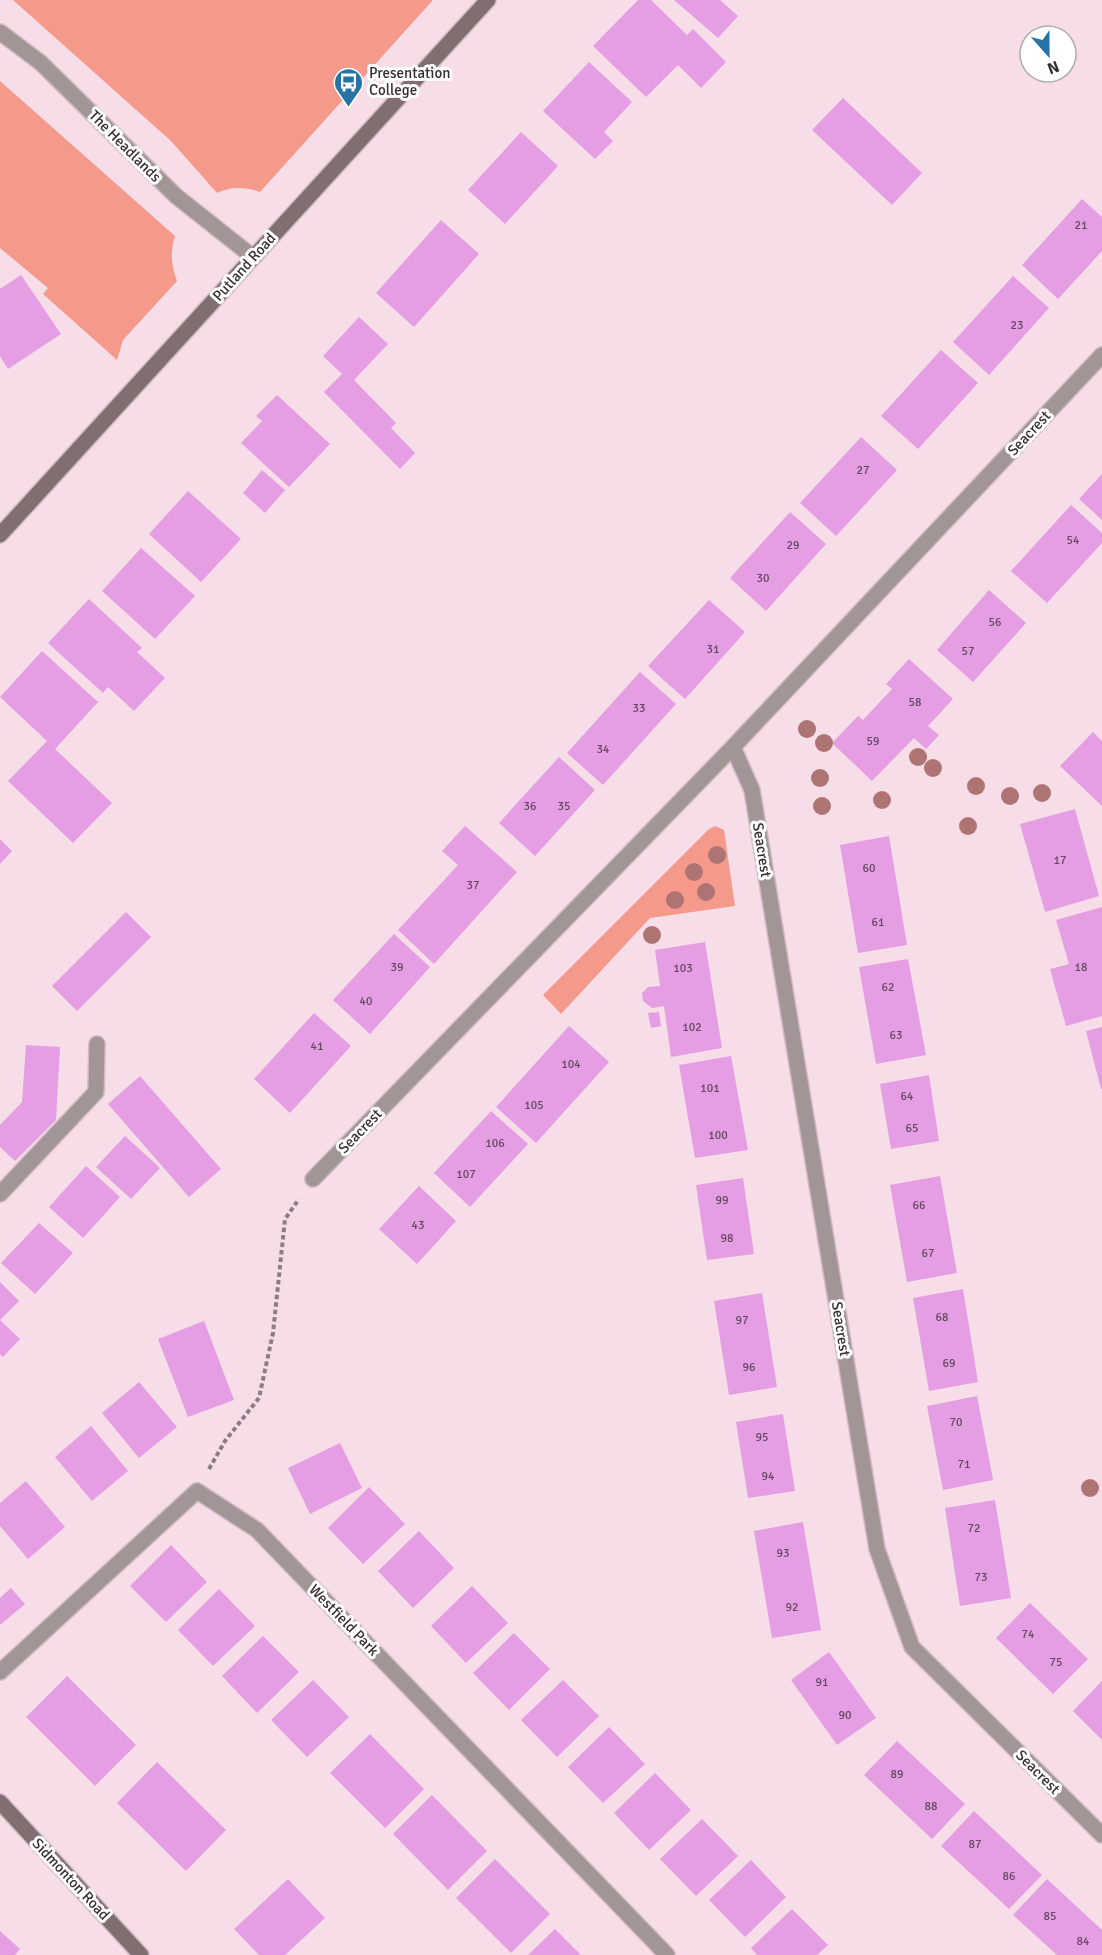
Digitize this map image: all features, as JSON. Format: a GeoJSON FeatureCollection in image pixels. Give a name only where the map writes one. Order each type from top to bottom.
{"type":"FeatureCollection","features":[{"type":"Feature","properties":{"kind":"main road","name":"Putland Road"},"geometry":{"type":"LineString","coordinates":[[0,535],[488,0]]}},
{"type":"Feature","properties":{"kind":"main road","name":"Sidmonton Road"},"geometry":{"type":"LineString","coordinates":[[0,1802],[141,1955]]}},
{"type":"Feature","properties":{"kind":"street","name":"The Headlands"},"geometry":{"type":"LineString","coordinates":[[0,32],[41,63],[176,196],[253,257]]}},
{"type":"Feature","properties":{"kind":"street","name":"Seacrest"},"geometry":{"type":"LineString","coordinates":[[313,1179],[733,747],[1102,355]]}},
{"type":"Feature","properties":{"kind":"street","name":"Seacrest"},"geometry":{"type":"LineString","coordinates":[[733,747],[752,790],[877,1549],[912,1647],[1102,1835]]}},
{"type":"Feature","properties":{"kind":"street"},"geometry":{"type":"LineString","coordinates":[[0,1194],[96,1092],[97,1044]]}},
{"type":"Feature","properties":{"kind":"street"},"geometry":{"type":"LineString","coordinates":[[0,1672],[197,1491]]}},
{"type":"Feature","properties":{"kind":"street","name":"Westfield Park"},"geometry":{"type":"LineString","coordinates":[[197,1491],[257,1530],[667,1955]]}},
{"type":"Feature","properties":{"kind":"path"},"geometry":{"type":"LineString","coordinates":[[197,1491],[225,1441],[260,1398],[273,1333],[285,1219],[313,1179]]}},
{"type":"Feature","properties":{"kind":"shaded area"},"geometry":{"type":"Polygon","coordinates":[[[13,0],[433,0],[260,192],[238,188],[217,193],[171,141],[13,0]]]}},
{"type":"Feature","properties":{"kind":"shaded area"},"geometry":{"type":"Polygon","coordinates":[[[0,81],[175,236],[172,259],[177,281],[123,340],[117,360],[43,294],[48,288],[0,248],[0,81]]]}},
{"type":"Feature","properties":{"kind":"shaded area"},"geometry":{"type":"Polygon","coordinates":[[[715,826],[724,830],[735,906],[650,918],[561,1014],[543,995],[709,829],[715,826]]]}},
{"type":"Feature","properties":{"kind":"building"},"geometry":{"type":"Polygon","coordinates":[[[638,0],[651,0],[687,35],[693,29],[726,62],[701,88],[678,65],[646,97],[593,46],[638,0]]]}},
{"type":"Feature","properties":{"kind":"building"},"geometry":{"type":"Polygon","coordinates":[[[674,0],[720,0],[738,16],[718,38],[674,0]]]}},
{"type":"Feature","properties":{"kind":"building"},"geometry":{"type":"Polygon","coordinates":[[[589,62],[632,102],[604,132],[613,141],[595,159],[543,111],[589,62]]]}},
{"type":"Feature","properties":{"kind":"building"},"geometry":{"type":"Polygon","coordinates":[[[843,98],[922,173],[892,205],[812,130],[843,98]]]}},
{"type":"Feature","properties":{"kind":"building"},"geometry":{"type":"Polygon","coordinates":[[[521,132],[558,166],[505,224],[468,190],[521,132]]]}},
{"type":"Feature","properties":{"kind":"building"},"geometry":{"type":"Polygon","coordinates":[[[1082,199],[1102,217],[1102,251],[1058,299],[1022,265],[1082,199]]]}},
{"type":"Feature","properties":{"kind":"building"},"geometry":{"type":"Polygon","coordinates":[[[441,220],[479,254],[414,327],[376,293],[441,220]]]}},
{"type":"Feature","properties":{"kind":"building"},"geometry":{"type":"Polygon","coordinates":[[[21,275],[61,334],[8,369],[0,356],[0,289],[21,275]]]}},
{"type":"Feature","properties":{"kind":"building"},"geometry":{"type":"Polygon","coordinates":[[[1013,276],[1049,308],[989,375],[953,342],[1013,276]]]}},
{"type":"Feature","properties":{"kind":"building"},"geometry":{"type":"Polygon","coordinates":[[[359,317],[388,344],[354,380],[396,423],[391,428],[415,453],[400,469],[324,392],[342,374],[323,356],[359,317]]]}},
{"type":"Feature","properties":{"kind":"building"},"geometry":{"type":"Polygon","coordinates":[[[941,350],[978,383],[918,449],[881,416],[941,350]]]}},
{"type":"Feature","properties":{"kind":"building"},"geometry":{"type":"Polygon","coordinates":[[[277,395],[330,444],[289,487],[241,443],[262,421],[256,416],[277,395]]]}},
{"type":"Feature","properties":{"kind":"building"},"geometry":{"type":"Polygon","coordinates":[[[861,437],[897,470],[836,536],[800,503],[861,437]]]}},
{"type":"Feature","properties":{"kind":"building"},"geometry":{"type":"Polygon","coordinates":[[[262,470],[285,490],[265,513],[243,493],[262,470]]]}},
{"type":"Feature","properties":{"kind":"building"},"geometry":{"type":"Polygon","coordinates":[[[1102,474],[1102,520],[1079,499],[1102,474]]]}},
{"type":"Feature","properties":{"kind":"building"},"geometry":{"type":"Polygon","coordinates":[[[188,491],[241,539],[201,582],[149,534],[188,491]]]}},
{"type":"Feature","properties":{"kind":"building"},"geometry":{"type":"Polygon","coordinates":[[[1071,505],[1102,533],[1102,543],[1047,603],[1011,571],[1071,505]]]}},
{"type":"Feature","properties":{"kind":"building"},"geometry":{"type":"Polygon","coordinates":[[[790,512],[826,544],[766,611],[730,578],[790,512]]]}},
{"type":"Feature","properties":{"kind":"building"},"geometry":{"type":"Polygon","coordinates":[[[141,548],[195,596],[155,639],[102,591],[141,548]]]}},
{"type":"Feature","properties":{"kind":"building"},"geometry":{"type":"Polygon","coordinates":[[[989,590],[1026,623],[973,682],[937,650],[989,590]]]}},
{"type":"Feature","properties":{"kind":"building"},"geometry":{"type":"Polygon","coordinates":[[[89,599],[142,648],[137,652],[165,678],[134,711],[108,687],[103,693],[48,643],[89,599]]]}},
{"type":"Feature","properties":{"kind":"building"},"geometry":{"type":"Polygon","coordinates":[[[709,600],[745,632],[685,699],[648,666],[709,600]]]}},
{"type":"Feature","properties":{"kind":"building"},"geometry":{"type":"Polygon","coordinates":[[[42,651],[98,702],[55,749],[112,803],[73,843],[8,781],[47,741],[0,697],[42,651]]]}},
{"type":"Feature","properties":{"kind":"building"},"geometry":{"type":"Polygon","coordinates":[[[909,659],[953,699],[928,726],[939,735],[926,749],[914,738],[872,781],[832,743],[858,716],[863,720],[892,689],[886,684],[909,659]]]}},
{"type":"Feature","properties":{"kind":"building"},"geometry":{"type":"Polygon","coordinates":[[[640,672],[676,704],[603,785],[567,753],[640,672]]]}},
{"type":"Feature","properties":{"kind":"building"},"geometry":{"type":"Polygon","coordinates":[[[1093,732],[1102,741],[1102,806],[1060,766],[1093,732]]]}},
{"type":"Feature","properties":{"kind":"building"},"geometry":{"type":"Polygon","coordinates":[[[559,757],[595,790],[535,856],[499,823],[559,757]]]}},
{"type":"Feature","properties":{"kind":"building"},"geometry":{"type":"Polygon","coordinates":[[[1075,809],[1099,896],[1045,912],[1020,824],[1075,809]]]}},
{"type":"Feature","properties":{"kind":"building"},"geometry":{"type":"Polygon","coordinates":[[[465,826],[517,872],[434,964],[398,930],[458,865],[442,851],[465,826]]]}},
{"type":"Feature","properties":{"kind":"building"},"geometry":{"type":"Polygon","coordinates":[[[889,836],[907,945],[858,953],[840,845],[889,836]]]}},
{"type":"Feature","properties":{"kind":"building"},"geometry":{"type":"Polygon","coordinates":[[[0,839],[12,851],[0,864],[0,839]]]}},
{"type":"Feature","properties":{"kind":"building"},"geometry":{"type":"Polygon","coordinates":[[[1102,907],[1102,1016],[1066,1026],[1050,969],[1069,964],[1056,920],[1102,907]]]}},
{"type":"Feature","properties":{"kind":"building"},"geometry":{"type":"Polygon","coordinates":[[[126,912],[151,937],[77,1011],[52,986],[126,912]]]}},
{"type":"Feature","properties":{"kind":"building"},"geometry":{"type":"Polygon","coordinates":[[[394,934],[430,967],[370,1034],[333,1000],[394,934]]]}},
{"type":"Feature","properties":{"kind":"building"},"geometry":{"type":"Polygon","coordinates":[[[705,942],[722,1048],[671,1057],[664,1006],[652,1008],[643,1001],[642,993],[648,987],[660,986],[655,950],[705,942]]]}},
{"type":"Feature","properties":{"kind":"building"},"geometry":{"type":"Polygon","coordinates":[[[908,959],[926,1055],[876,1064],[859,967],[908,959]]]}},
{"type":"Feature","properties":{"kind":"building"},"geometry":{"type":"Polygon","coordinates":[[[659,1012],[661,1026],[651,1028],[648,1013],[659,1012]]]}},
{"type":"Feature","properties":{"kind":"building"},"geometry":{"type":"Polygon","coordinates":[[[314,1013],[351,1046],[290,1113],[254,1079],[314,1013]]]}},
{"type":"Feature","properties":{"kind":"building"},"geometry":{"type":"Polygon","coordinates":[[[569,1026],[609,1062],[536,1143],[496,1107],[569,1026]]]}},
{"type":"Feature","properties":{"kind":"building"},"geometry":{"type":"Polygon","coordinates":[[[1102,1027],[1102,1089],[1101,1089],[1086,1031],[1102,1027]]]}},
{"type":"Feature","properties":{"kind":"building"},"geometry":{"type":"Polygon","coordinates":[[[26,1045],[60,1047],[56,1120],[15,1161],[0,1147],[0,1125],[22,1102],[26,1045]]]}},
{"type":"Feature","properties":{"kind":"building"},"geometry":{"type":"Polygon","coordinates":[[[731,1056],[748,1150],[695,1158],[679,1065],[731,1056]]]}},
{"type":"Feature","properties":{"kind":"building"},"geometry":{"type":"Polygon","coordinates":[[[929,1075],[939,1141],[891,1149],[880,1084],[929,1075]]]}},
{"type":"Feature","properties":{"kind":"building"},"geometry":{"type":"Polygon","coordinates":[[[140,1076],[221,1169],[189,1197],[108,1104],[140,1076]]]}},
{"type":"Feature","properties":{"kind":"building"},"geometry":{"type":"Polygon","coordinates":[[[491,1111],[528,1144],[470,1207],[434,1173],[491,1111]]]}},
{"type":"Feature","properties":{"kind":"building"},"geometry":{"type":"Polygon","coordinates":[[[125,1136],[160,1168],[131,1199],[96,1167],[125,1136]]]}},
{"type":"Feature","properties":{"kind":"building"},"geometry":{"type":"Polygon","coordinates":[[[86,1166],[120,1197],[83,1238],[49,1207],[86,1166]]]}},
{"type":"Feature","properties":{"kind":"building"},"geometry":{"type":"Polygon","coordinates":[[[940,1176],[957,1273],[907,1282],[890,1185],[940,1176]]]}},
{"type":"Feature","properties":{"kind":"building"},"geometry":{"type":"Polygon","coordinates":[[[743,1178],[754,1254],[707,1260],[696,1185],[743,1178]]]}},
{"type":"Feature","properties":{"kind":"building"},"geometry":{"type":"Polygon","coordinates":[[[419,1186],[456,1221],[417,1264],[379,1229],[419,1186]]]}},
{"type":"Feature","properties":{"kind":"building"},"geometry":{"type":"Polygon","coordinates":[[[39,1223],[73,1253],[35,1294],[1,1263],[39,1223]]]}},
{"type":"Feature","properties":{"kind":"building"},"geometry":{"type":"Polygon","coordinates":[[[0,1282],[19,1301],[0,1320],[0,1282]]]}},
{"type":"Feature","properties":{"kind":"building"},"geometry":{"type":"Polygon","coordinates":[[[963,1289],[978,1382],[929,1391],[913,1298],[963,1289]]]}},
{"type":"Feature","properties":{"kind":"building"},"geometry":{"type":"Polygon","coordinates":[[[762,1293],[777,1387],[729,1395],[714,1301],[762,1293]]]}},
{"type":"Feature","properties":{"kind":"building"},"geometry":{"type":"Polygon","coordinates":[[[0,1320],[20,1339],[3,1357],[0,1354],[0,1320]]]}},
{"type":"Feature","properties":{"kind":"building"},"geometry":{"type":"Polygon","coordinates":[[[204,1321],[234,1400],[188,1417],[158,1339],[204,1321]]]}},
{"type":"Feature","properties":{"kind":"building"},"geometry":{"type":"Polygon","coordinates":[[[139,1382],[177,1427],[139,1458],[102,1413],[139,1382]]]}},
{"type":"Feature","properties":{"kind":"building"},"geometry":{"type":"Polygon","coordinates":[[[977,1396],[993,1480],[943,1490],[927,1406],[977,1396]]]}},
{"type":"Feature","properties":{"kind":"building"},"geometry":{"type":"Polygon","coordinates":[[[783,1414],[795,1491],[748,1498],[736,1422],[783,1414]]]}},
{"type":"Feature","properties":{"kind":"building"},"geometry":{"type":"Polygon","coordinates":[[[91,1426],[128,1471],[92,1501],[55,1457],[91,1426]]]}},
{"type":"Feature","properties":{"kind":"building"},"geometry":{"type":"Polygon","coordinates":[[[340,1443],[362,1488],[310,1514],[288,1468],[340,1443]]]}},
{"type":"Feature","properties":{"kind":"building"},"geometry":{"type":"Polygon","coordinates":[[[26,1481],[65,1527],[28,1559],[0,1526],[0,1503],[26,1481]]]}},
{"type":"Feature","properties":{"kind":"building"},"geometry":{"type":"Polygon","coordinates":[[[369,1487],[405,1524],[363,1564],[328,1528],[369,1487]]]}},
{"type":"Feature","properties":{"kind":"building"},"geometry":{"type":"Polygon","coordinates":[[[995,1500],[1011,1598],[960,1606],[945,1508],[995,1500]]]}},
{"type":"Feature","properties":{"kind":"building"},"geometry":{"type":"Polygon","coordinates":[[[803,1522],[821,1630],[772,1638],[754,1531],[803,1522]]]}},
{"type":"Feature","properties":{"kind":"building"},"geometry":{"type":"Polygon","coordinates":[[[419,1531],[454,1568],[413,1608],[378,1571],[419,1531]]]}},
{"type":"Feature","properties":{"kind":"building"},"geometry":{"type":"Polygon","coordinates":[[[171,1545],[207,1582],[166,1622],[130,1586],[171,1545]]]}},
{"type":"Feature","properties":{"kind":"building"},"geometry":{"type":"Polygon","coordinates":[[[472,1586],[508,1623],[466,1663],[431,1626],[472,1586]]]}},
{"type":"Feature","properties":{"kind":"building"},"geometry":{"type":"Polygon","coordinates":[[[11,1588],[25,1604],[0,1625],[0,1598],[11,1588]]]}},
{"type":"Feature","properties":{"kind":"building"},"geometry":{"type":"Polygon","coordinates":[[[219,1589],[255,1626],[213,1666],[178,1630],[219,1589]]]}},
{"type":"Feature","properties":{"kind":"building"},"geometry":{"type":"Polygon","coordinates":[[[1030,1603],[1088,1659],[1053,1694],[996,1638],[1030,1603]]]}},
{"type":"Feature","properties":{"kind":"building"},"geometry":{"type":"Polygon","coordinates":[[[514,1633],[550,1669],[509,1710],[473,1673],[514,1633]]]}},
{"type":"Feature","properties":{"kind":"building"},"geometry":{"type":"Polygon","coordinates":[[[263,1636],[299,1672],[257,1713],[222,1676],[263,1636]]]}},
{"type":"Feature","properties":{"kind":"building"},"geometry":{"type":"Polygon","coordinates":[[[829,1652],[876,1718],[837,1745],[791,1680],[829,1652]]]}},
{"type":"Feature","properties":{"kind":"building"},"geometry":{"type":"Polygon","coordinates":[[[67,1676],[136,1745],[95,1786],[26,1717],[67,1676]]]}},
{"type":"Feature","properties":{"kind":"building"},"geometry":{"type":"Polygon","coordinates":[[[313,1680],[349,1717],[307,1757],[271,1720],[313,1680]]]}},
{"type":"Feature","properties":{"kind":"building"},"geometry":{"type":"Polygon","coordinates":[[[563,1680],[599,1716],[557,1757],[521,1720],[563,1680]]]}},
{"type":"Feature","properties":{"kind":"building"},"geometry":{"type":"Polygon","coordinates":[[[1102,1681],[1102,1740],[1073,1711],[1102,1681]]]}},
{"type":"Feature","properties":{"kind":"building"},"geometry":{"type":"Polygon","coordinates":[[[609,1727],[645,1764],[603,1803],[568,1767],[609,1727]]]}},
{"type":"Feature","properties":{"kind":"building"},"geometry":{"type":"Polygon","coordinates":[[[370,1734],[424,1789],[385,1828],[330,1773],[370,1734]]]}},
{"type":"Feature","properties":{"kind":"building"},"geometry":{"type":"Polygon","coordinates":[[[897,1741],[965,1804],[932,1839],[864,1775],[897,1741]]]}},
{"type":"Feature","properties":{"kind":"building"},"geometry":{"type":"Polygon","coordinates":[[[157,1762],[226,1830],[186,1871],[117,1803],[157,1762]]]}},
{"type":"Feature","properties":{"kind":"building"},"geometry":{"type":"Polygon","coordinates":[[[655,1773],[691,1810],[649,1850],[614,1813],[655,1773]]]}},
{"type":"Feature","properties":{"kind":"building"},"geometry":{"type":"Polygon","coordinates":[[[432,1795],[487,1851],[448,1890],[393,1834],[432,1795]]]}},
{"type":"Feature","properties":{"kind":"building"},"geometry":{"type":"Polygon","coordinates":[[[974,1811],[1042,1875],[1009,1909],[941,1846],[974,1811]]]}},
{"type":"Feature","properties":{"kind":"building"},"geometry":{"type":"Polygon","coordinates":[[[702,1819],[738,1856],[696,1896],[660,1859],[702,1819]]]}},
{"type":"Feature","properties":{"kind":"building"},"geometry":{"type":"Polygon","coordinates":[[[495,1859],[550,1914],[511,1953],[456,1898],[495,1859]]]}},
{"type":"Feature","properties":{"kind":"building"},"geometry":{"type":"Polygon","coordinates":[[[751,1860],[786,1897],[745,1937],[709,1900],[751,1860]]]}},
{"type":"Feature","properties":{"kind":"building"},"geometry":{"type":"Polygon","coordinates":[[[288,1879],[325,1918],[285,1955],[259,1955],[234,1929],[288,1879]]]}},
{"type":"Feature","properties":{"kind":"building"},"geometry":{"type":"Polygon","coordinates":[[[1047,1879],[1102,1930],[1102,1955],[1057,1955],[1013,1915],[1047,1879]]]}},
{"type":"Feature","properties":{"kind":"building"},"geometry":{"type":"Polygon","coordinates":[[[792,1909],[828,1945],[817,1955],[757,1955],[751,1948],[792,1909]]]}},
{"type":"Feature","properties":{"kind":"building"},"geometry":{"type":"Polygon","coordinates":[[[555,1929],[581,1955],[528,1955],[555,1929]]]}},
{"type":"Feature","properties":{"kind":"building"},"geometry":{"type":"Polygon","coordinates":[[[0,1931],[20,1949],[15,1955],[0,1955],[0,1931]]]}},
{"type":"Feature","properties":{"kind":"place","name":"Presentation College"},"geometry":{"type":"Point","coordinates":[348,108]}}]}
